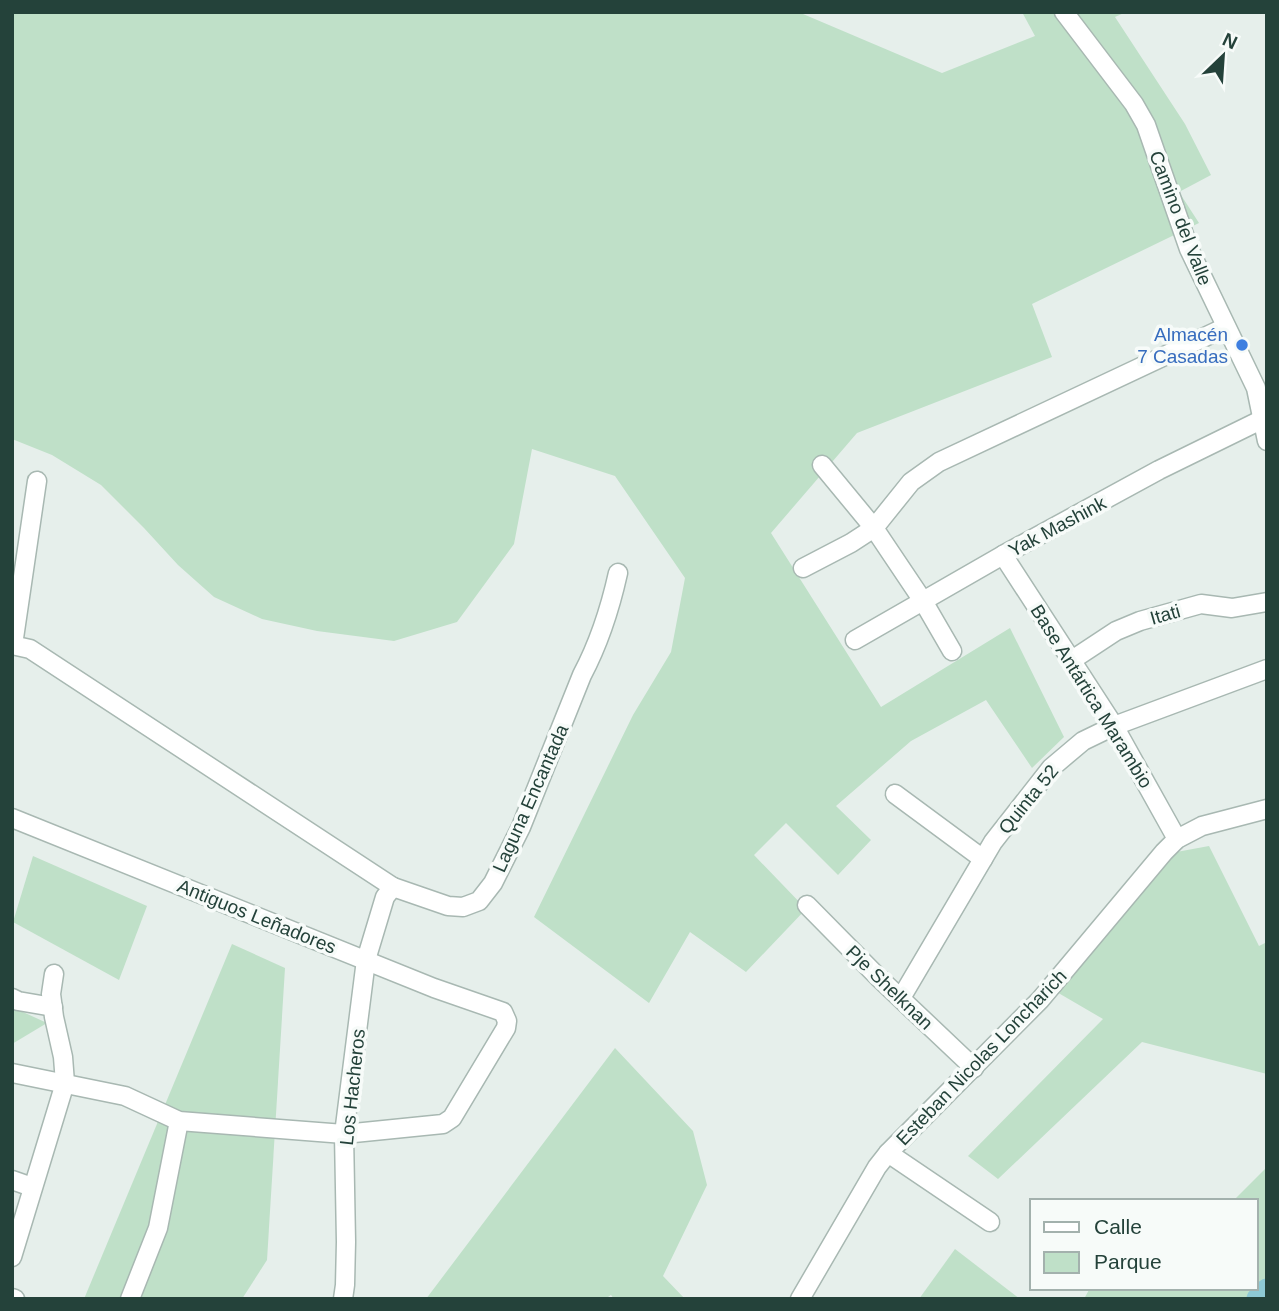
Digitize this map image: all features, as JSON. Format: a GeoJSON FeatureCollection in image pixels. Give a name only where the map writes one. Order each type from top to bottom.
{"type":"FeatureCollection","features":[{"type":"Feature","properties":{"kind":"street","name":"Camino del Valle"},"geometry":{"type":"LineString","coordinates":[[1064,12],[1134,104],[1146,125],[1189,249],[1256,388],[1267,440]]}},
{"type":"Feature","properties":{"kind":"street"},"geometry":{"type":"LineString","coordinates":[[803,568],[874,528],[911,482],[939,462],[1226,327]]}},
{"type":"Feature","properties":{"kind":"street","name":"Yak Mashink"},"geometry":{"type":"LineString","coordinates":[[855,640],[1159,470],[1262,419]]}},
{"type":"Feature","properties":{"kind":"street"},"geometry":{"type":"LineString","coordinates":[[822,465],[874,528],[923,601],[952,651]]}},
{"type":"Feature","properties":{"kind":"street"},"geometry":{"type":"LineString","coordinates":[[13,645],[37,481]]}},
{"type":"Feature","properties":{"kind":"street","name":"Base Antártica Marambio"},"geometry":{"type":"LineString","coordinates":[[1003,555],[1114,726],[1177,839]]}},
{"type":"Feature","properties":{"kind":"street","name":"Laguna Encantada"},"geometry":{"type":"LineString","coordinates":[[13,645],[30,649],[394,887],[448,906],[463,907],[479,901],[493,883],[521,827],[592,656],[609,611],[618,573]]}},
{"type":"Feature","properties":{"kind":"street","name":"Itati"},"geometry":{"type":"LineString","coordinates":[[1072,660],[1116,631],[1140,621],[1201,604],[1232,608],[1267,602]]}},
{"type":"Feature","properties":{"kind":"street","name":"Quinta 52"},"geometry":{"type":"LineString","coordinates":[[901,998],[993,842],[1051,768],[1083,741],[1114,726],[1267,669]]}},
{"type":"Feature","properties":{"kind":"street"},"geometry":{"type":"LineString","coordinates":[[895,794],[983,859]]}},
{"type":"Feature","properties":{"kind":"street","name":"Esteban Nicolas Loncharich"},"geometry":{"type":"LineString","coordinates":[[800,1299],[877,1167],[888,1153],[1040,1000],[1158,858],[1177,839],[1202,826],[1267,809]]}},
{"type":"Feature","properties":{"kind":"street","name":"Antiguos Leñadores"},"geometry":{"type":"LineString","coordinates":[[12,818],[503,1013],[508,1021],[506,1028],[452,1118],[443,1124],[344,1134]]}},
{"type":"Feature","properties":{"kind":"street"},"geometry":{"type":"LineString","coordinates":[[366,960],[385,897],[394,887]]}},
{"type":"Feature","properties":{"kind":"street","name":"Pje Shelknan"},"geometry":{"type":"LineString","coordinates":[[807,905],[974,1068]]}},
{"type":"Feature","properties":{"kind":"street","name":"Los Hacheros"},"geometry":{"type":"LineString","coordinates":[[342,1299],[346,1242],[344,1134],[366,960]]}},
{"type":"Feature","properties":{"kind":"street"},"geometry":{"type":"LineString","coordinates":[[12,1257],[65,1083],[51,993],[54,974]]}},
{"type":"Feature","properties":{"kind":"street"},"geometry":{"type":"LineString","coordinates":[[12,999],[53,1007]]}},
{"type":"Feature","properties":{"kind":"street"},"geometry":{"type":"LineString","coordinates":[[12,1073],[125,1097],[180,1121],[344,1134]]}},
{"type":"Feature","properties":{"kind":"street"},"geometry":{"type":"LineString","coordinates":[[130,1299],[158,1228],[180,1121]]}},
{"type":"Feature","properties":{"kind":"street"},"geometry":{"type":"LineString","coordinates":[[888,1153],[990,1222]]}},
{"type":"Feature","properties":{"kind":"street"},"geometry":{"type":"LineString","coordinates":[[12,1181],[32,1187]]}},
{"type":"Feature","properties":{"kind":"green space"},"geometry":{"type":"Polygon","coordinates":[[[12,12],[802,12],[942,73],[1035,36],[1022,12],[1126,12],[1115,17],[1185,124],[1211,175],[1179,192],[1199,223],[1032,304],[1052,357],[857,433],[771,533],[881,707],[1010,628],[1064,737],[1032,768],[986,700],[911,741],[836,806],[871,840],[838,875],[786,823],[754,855],[806,909],[746,972],[690,932],[649,1003],[534,917],[633,715],[671,652],[685,578],[615,476],[532,449],[514,544],[457,622],[394,641],[317,631],[262,619],[214,597],[178,565],[101,485],[52,455],[12,439],[12,12]]]}},
{"type":"Feature","properties":{"kind":"green space"},"geometry":{"type":"Polygon","coordinates":[[[1209,846],[1259,946],[1267,942],[1267,1074],[1142,1042],[998,1179],[968,1156],[1103,1019],[1055,991],[1171,853],[1209,846]]]}},
{"type":"Feature","properties":{"kind":"green space"},"geometry":{"type":"Polygon","coordinates":[[[33,856],[147,906],[119,980],[13,922],[33,856]]]}},
{"type":"Feature","properties":{"kind":"green space"},"geometry":{"type":"Polygon","coordinates":[[[232,944],[285,968],[267,1260],[242,1299],[84,1299],[232,944]]]}},
{"type":"Feature","properties":{"kind":"green space"},"geometry":{"type":"Polygon","coordinates":[[[12,1007],[47,1023],[12,1044],[12,1007]]]}},
{"type":"Feature","properties":{"kind":"green space"},"geometry":{"type":"Polygon","coordinates":[[[615,1048],[693,1131],[707,1185],[663,1276],[685,1299],[614,1299],[611,1295],[605,1299],[426,1299],[615,1048]]]}},
{"type":"Feature","properties":{"kind":"green space"},"geometry":{"type":"Polygon","coordinates":[[[1267,1167],[1267,1299],[1084,1299],[1089,1290],[1258,1290],[1258,1199],[1235,1199],[1267,1167]]]}},
{"type":"Feature","properties":{"kind":"green space"},"geometry":{"type":"Polygon","coordinates":[[[955,1249],[1020,1299],[919,1299],[955,1249]]]}},
{"type":"Feature","properties":{"kind":"waterway"},"geometry":{"type":"LineString","coordinates":[[1258,1299],[1267,1290]]}},
{"type":"Feature","properties":{"kind":"place","name":"Almacén 7 Casadas"},"geometry":{"type":"Point","coordinates":[1242,345]}}]}
